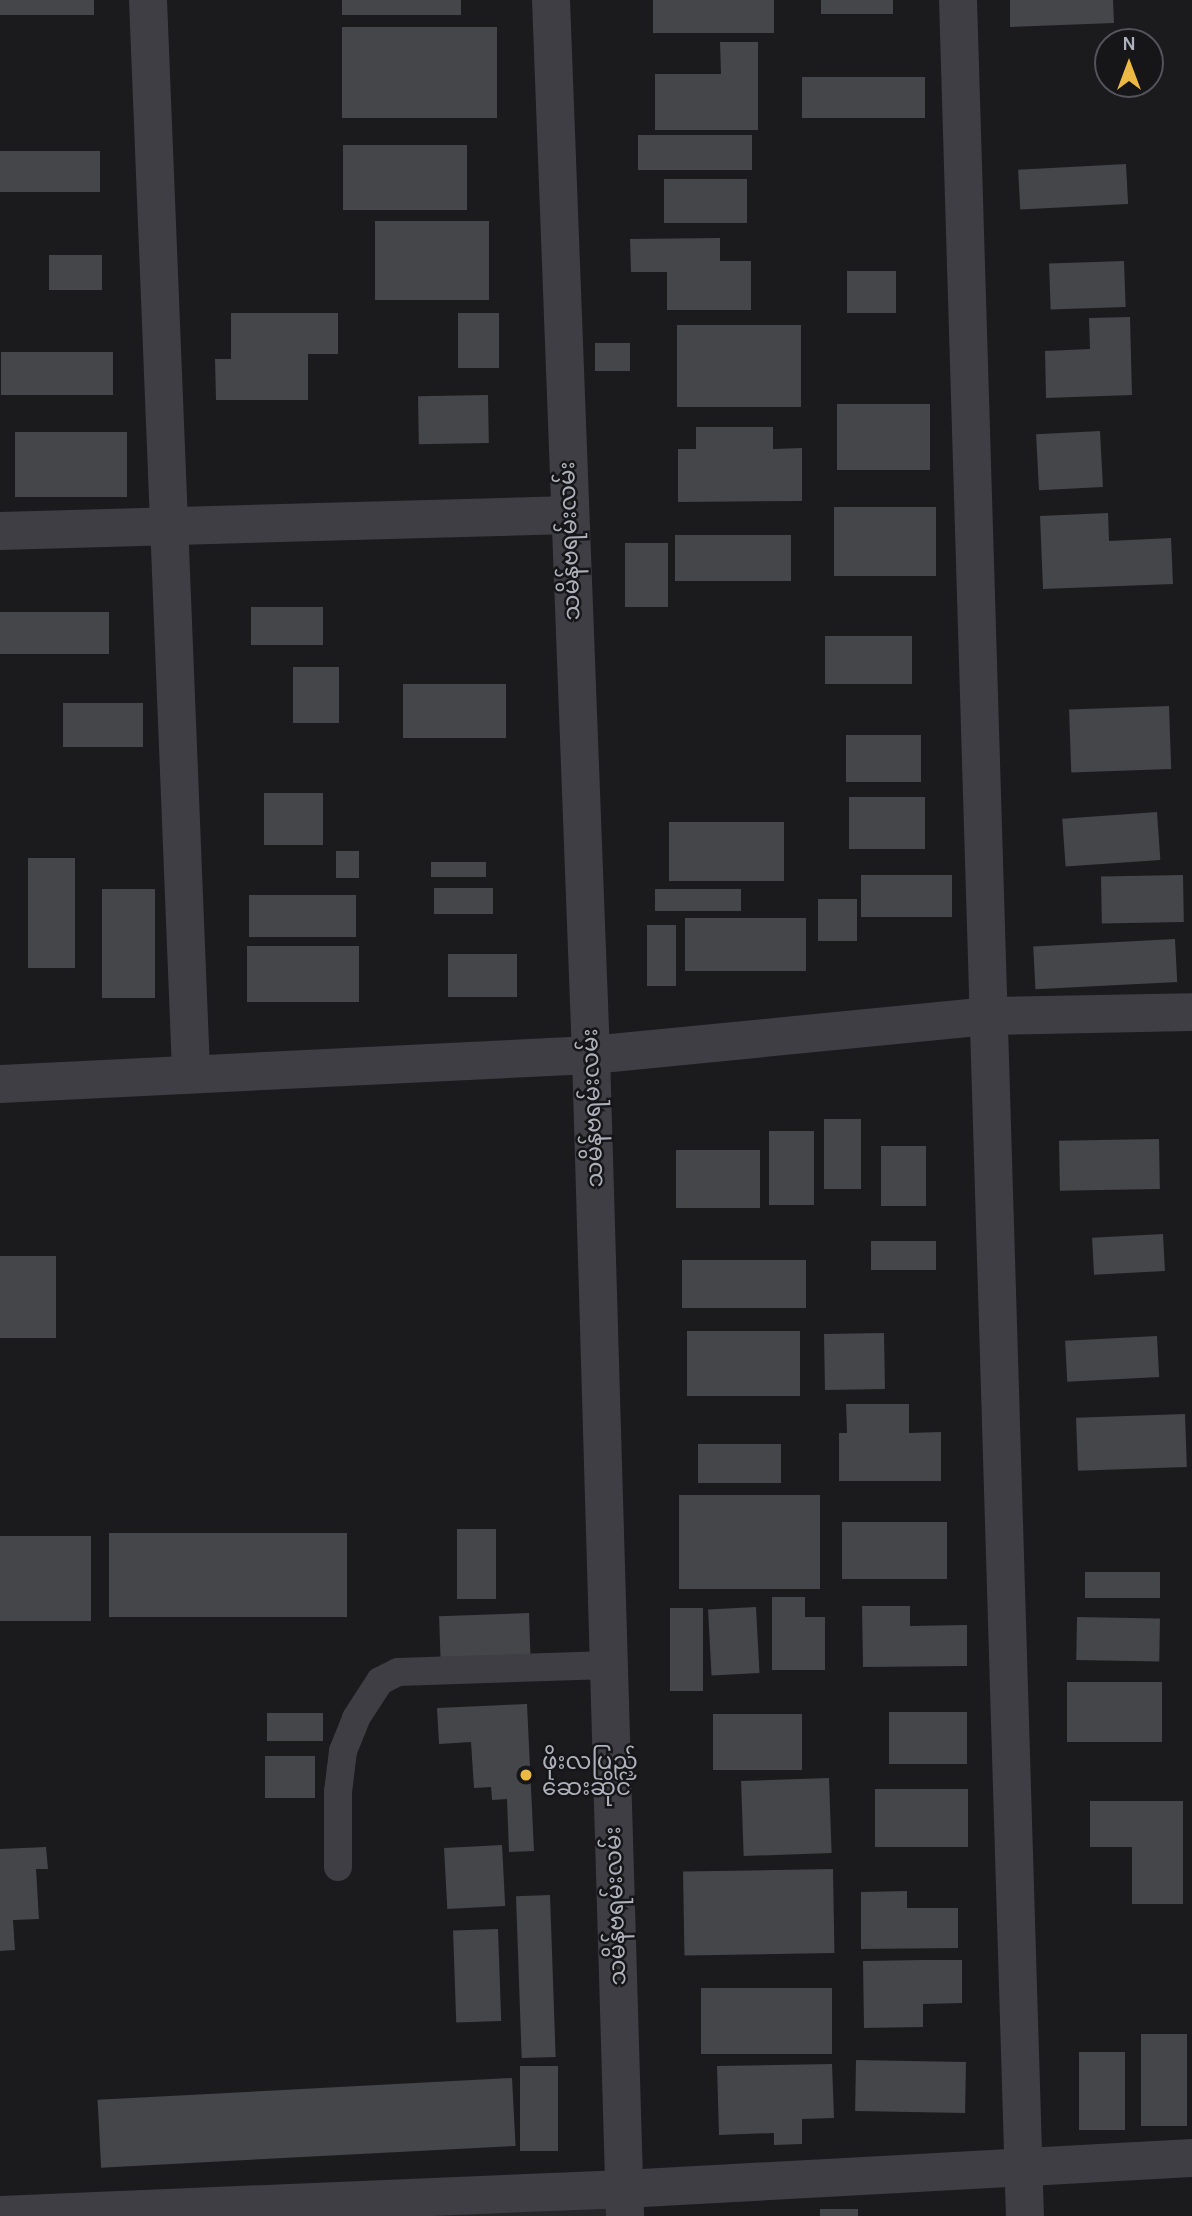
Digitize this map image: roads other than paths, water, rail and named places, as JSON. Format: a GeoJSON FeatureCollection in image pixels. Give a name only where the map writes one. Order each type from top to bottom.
{"type":"FeatureCollection","features":[{"type":"Feature","properties":{"kind":"street"},"geometry":{"type":"LineString","coordinates":[[148,0],[191,1072]]}},
{"type":"Feature","properties":{"kind":"street","name":"သမိန်ဗရမ်းလမ်း"},"geometry":{"type":"LineString","coordinates":[[551,0],[591,1055],[624,2203]]}},
{"type":"Feature","properties":{"kind":"street"},"geometry":{"type":"LineString","coordinates":[[958,0],[1025,2216]]}},
{"type":"Feature","properties":{"kind":"street"},"geometry":{"type":"LineString","coordinates":[[0,531],[569,515]]}},
{"type":"Feature","properties":{"kind":"street"},"geometry":{"type":"LineString","coordinates":[[0,1084],[191,1072],[591,1055],[990,1016],[1192,1012]]}},
{"type":"Feature","properties":{"kind":"street"},"geometry":{"type":"LineString","coordinates":[[0,2215],[624,2203],[1023,2165],[1192,2158]]}},
{"type":"Feature","properties":{"kind":"lane"},"geometry":{"type":"LineString","coordinates":[[338,1867],[338,1792],[343,1751],[356,1717],[380,1681],[398,1672],[608,1665]]}},
{"type":"Feature","properties":{"kind":"place","name":"ဖိုးလပြည့် ဆေးဆိုင်"},"geometry":{"type":"Point","coordinates":[526,1775]}}]}
